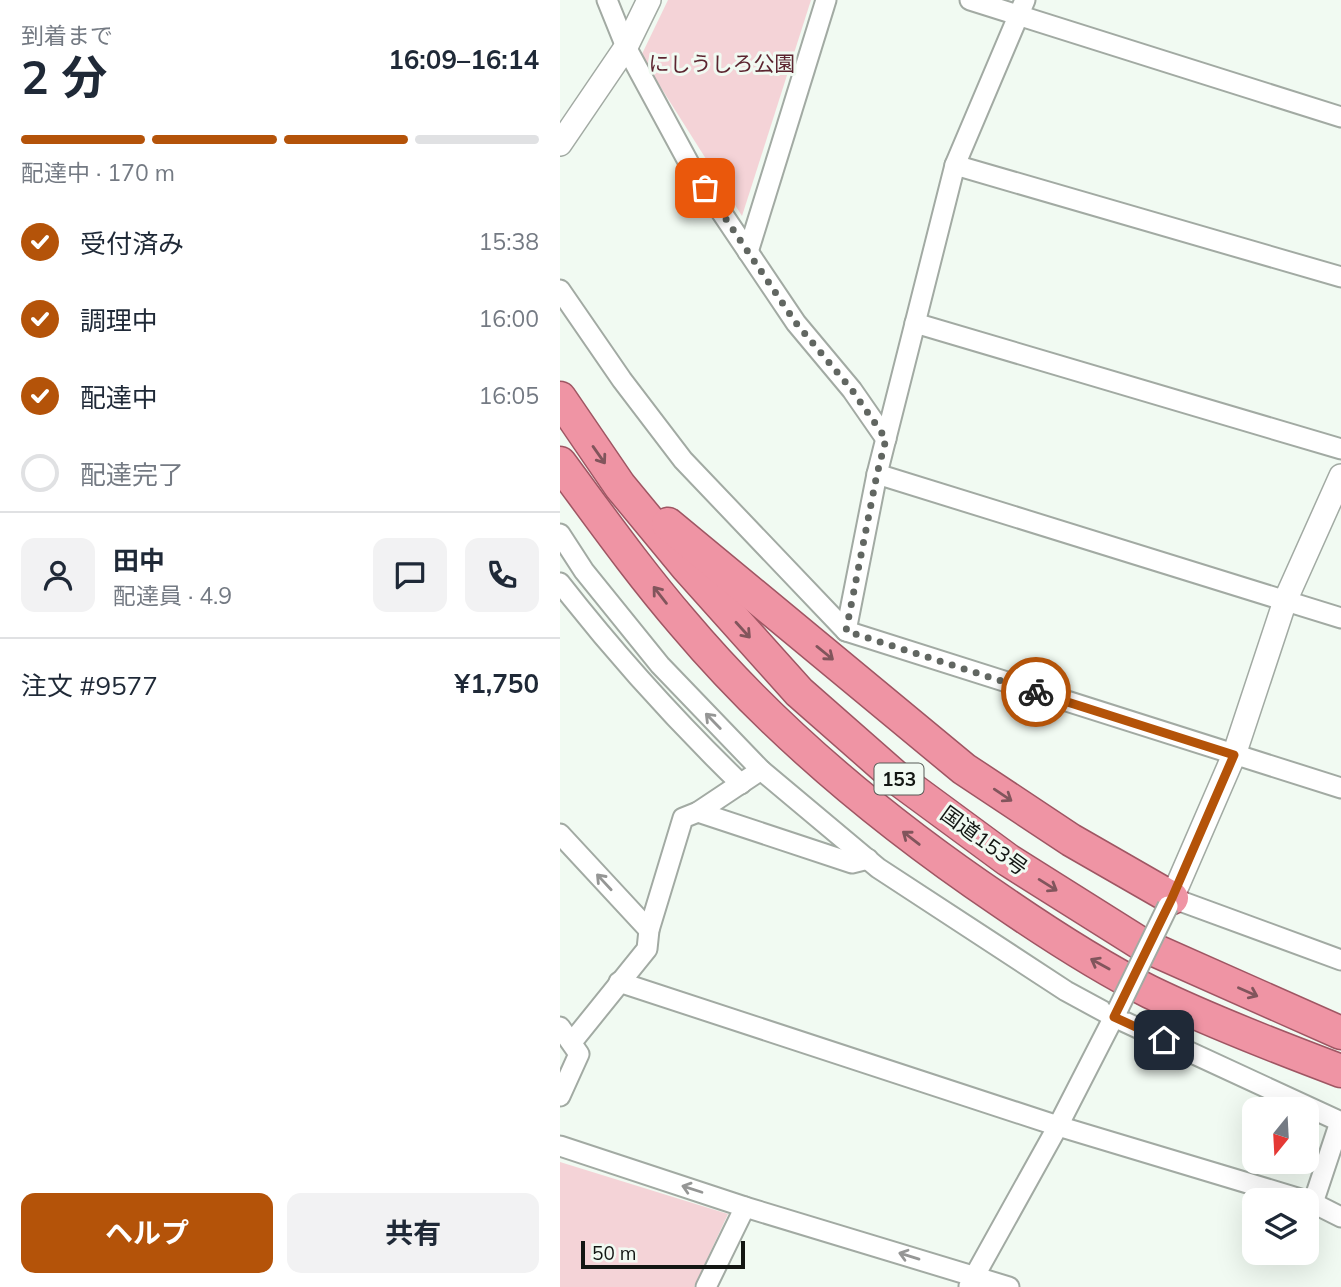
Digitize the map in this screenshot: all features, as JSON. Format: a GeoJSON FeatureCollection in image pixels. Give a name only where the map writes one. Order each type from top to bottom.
{"type":"FeatureCollection","features":[{"type":"Feature","properties":{"kind":"highway","name":"国道153号"},"geometry":{"type":"LineString","coordinates":[[560,398],[621,486],[687,567],[799,692],[898,779],[1007,860],[1143,945],[1341,1033]]}},
{"type":"Feature","properties":{"kind":"highway","name":"国道153号"},"geometry":{"type":"LineString","coordinates":[[560,463],[683,624],[776,723],[866,802],[935,857],[1058,940],[1150,991],[1271,1044],[1341,1071]]}},
{"type":"Feature","properties":{"kind":"highway"},"geometry":{"type":"LineString","coordinates":[[621,486],[700,548],[964,769],[1170,902]]}},
{"type":"Feature","properties":{"kind":"street"},"geometry":{"type":"LineString","coordinates":[[607,0],[626,47],[691,167],[796,323],[852,390],[886,439]]}},
{"type":"Feature","properties":{"kind":"street"},"geometry":{"type":"LineString","coordinates":[[560,144],[626,47],[649,0]]}},
{"type":"Feature","properties":{"kind":"street"},"geometry":{"type":"LineString","coordinates":[[748,252],[826,0]]}},
{"type":"Feature","properties":{"kind":"street"},"geometry":{"type":"LineString","coordinates":[[970,0],[1021,8],[1341,117]]}},
{"type":"Feature","properties":{"kind":"street"},"geometry":{"type":"LineString","coordinates":[[846,631],[877,474],[955,165],[1021,8]]}},
{"type":"Feature","properties":{"kind":"street"},"geometry":{"type":"LineString","coordinates":[[955,165],[1341,277]]}},
{"type":"Feature","properties":{"kind":"street"},"geometry":{"type":"LineString","coordinates":[[560,290],[622,380],[682,460],[846,631],[1341,788]]}},
{"type":"Feature","properties":{"kind":"street"},"geometry":{"type":"LineString","coordinates":[[915,323],[1341,449]]}},
{"type":"Feature","properties":{"kind":"street"},"geometry":{"type":"LineString","coordinates":[[877,474],[1341,618]]}},
{"type":"Feature","properties":{"kind":"street"},"geometry":{"type":"LineString","coordinates":[[972,1281],[1058,1126],[1170,902],[1234,755],[1285,601],[1341,476]]}},
{"type":"Feature","properties":{"kind":"street"},"geometry":{"type":"LineString","coordinates":[[560,534],[584,571],[660,665],[761,770],[868,859],[1055,984],[1340,1122],[1314,1188]]}},
{"type":"Feature","properties":{"kind":"street"},"geometry":{"type":"LineString","coordinates":[[560,583],[618,656],[680,725],[741,784]]}},
{"type":"Feature","properties":{"kind":"street"},"geometry":{"type":"LineString","coordinates":[[560,1096],[579,1054],[566,1035],[619,982],[647,948],[649,930],[683,818],[698,812],[761,770]]}},
{"type":"Feature","properties":{"kind":"street"},"geometry":{"type":"LineString","coordinates":[[698,812],[852,863],[868,859]]}},
{"type":"Feature","properties":{"kind":"street"},"geometry":{"type":"LineString","coordinates":[[560,834],[649,930]]}},
{"type":"Feature","properties":{"kind":"street"},"geometry":{"type":"LineString","coordinates":[[1170,902],[1341,960]]}},
{"type":"Feature","properties":{"kind":"street"},"geometry":{"type":"LineString","coordinates":[[619,982],[1058,1126],[1262,1188]]}},
{"type":"Feature","properties":{"kind":"street"},"geometry":{"type":"LineString","coordinates":[[560,1146],[972,1281],[1009,1287]]}},
{"type":"Feature","properties":{"kind":"street"},"geometry":{"type":"LineString","coordinates":[[706,1287],[745,1207]]}},
{"type":"Feature","properties":{"kind":"street"},"geometry":{"type":"LineString","coordinates":[[1319,1207],[1341,1217]]}},
{"type":"Feature","properties":{"kind":"green space","name":"にしうしろ公園"},"geometry":{"type":"Polygon","coordinates":[[[668,0],[811,0],[742,216],[641,56],[668,0]]]}},
{"type":"Feature","properties":{"kind":"green space"},"geometry":{"type":"Polygon","coordinates":[[[560,1162],[728,1214],[694,1287],[560,1287],[560,1162]]]}},
{"type":"Feature","properties":{"kind":"way so far"},"geometry":{"type":"LineString","coordinates":[[705,188],[796,323],[852,390],[886,439],[846,631],[1036,692]]}},
{"type":"Feature","properties":{"kind":"route"},"geometry":{"type":"LineString","coordinates":[[1036,692],[1234,755],[1172,898],[1114,1017],[1164,1040]]}}]}
